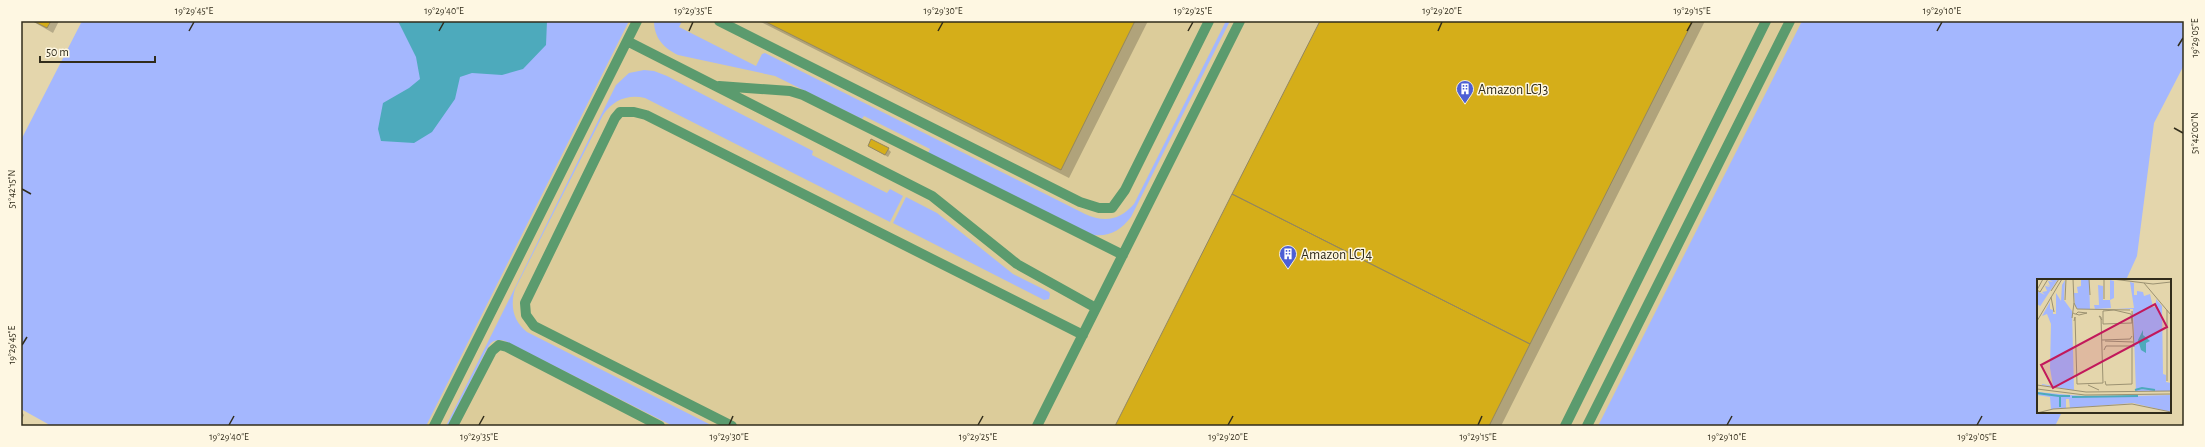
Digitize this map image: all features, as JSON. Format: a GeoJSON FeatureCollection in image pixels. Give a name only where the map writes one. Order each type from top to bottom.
{"type":"FeatureCollection","features":[{"type":"Feature","properties":{"kind":"lane"},"geometry":{"type":"LineString","coordinates":[[434,426],[638,21]]}},
{"type":"Feature","properties":{"kind":"lane"},"geometry":{"type":"LineString","coordinates":[[719,21],[1080,202],[1099,208],[1112,208],[1125,190],[1209,21]]}},
{"type":"Feature","properties":{"kind":"lane"},"geometry":{"type":"LineString","coordinates":[[1037,426],[1240,21]]}},
{"type":"Feature","properties":{"kind":"lane"},"geometry":{"type":"LineString","coordinates":[[1565,426],[1766,21]]}},
{"type":"Feature","properties":{"kind":"lane"},"geometry":{"type":"LineString","coordinates":[[1587,426],[1790,21]]}},
{"type":"Feature","properties":{"kind":"lane"},"geometry":{"type":"LineString","coordinates":[[627,41],[932,196],[1017,264],[1096,308]]}},
{"type":"Feature","properties":{"kind":"lane"},"geometry":{"type":"LineString","coordinates":[[715,86],[790,91],[803,95],[1123,255]]}},
{"type":"Feature","properties":{"kind":"lane"},"geometry":{"type":"LineString","coordinates":[[732,426],[534,326],[526,315],[524,303],[615,118],[620,112],[634,112],[646,115],[1082,335]]}},
{"type":"Feature","properties":{"kind":"lane"},"geometry":{"type":"LineString","coordinates":[[453,426],[492,351],[499,346],[507,347],[660,426]]}},
{"type":"Feature","properties":{"kind":"shaded area"},"geometry":{"type":"Polygon","coordinates":[[[82,21],[629,21],[426,426],[47,426],[48,424],[21,409],[21,140],[82,21]]]}},
{"type":"Feature","properties":{"kind":"shaded area"},"geometry":{"type":"Polygon","coordinates":[[[398,21],[547,21],[546,45],[523,69],[502,75],[472,73],[460,77],[455,99],[432,132],[414,143],[381,141],[378,129],[383,103],[409,88],[420,79],[416,57],[398,21]]]}},
{"type":"Feature","properties":{"kind":"shaded area"},"geometry":{"type":"Polygon","coordinates":[[[618,21],[1817,21],[1622,426],[415,426],[618,21]]]}},
{"type":"Feature","properties":{"kind":"shaded area"},"geometry":{"type":"Polygon","coordinates":[[[654,21],[682,21],[679,27],[756,66],[762,54],[765,53],[1085,214],[1092,217],[1106,219],[1118,217],[1134,204],[1226,21],[1230,21],[1131,217],[1115,232],[1105,235],[1093,235],[928,153],[930,149],[864,116],[862,119],[775,76],[678,55],[664,46],[661,42],[654,27],[654,21]]]}},
{"type":"Feature","properties":{"kind":"shaded area"},"geometry":{"type":"Polygon","coordinates":[[[1802,21],[2184,21],[2184,65],[2154,123],[2137,256],[2126,279],[2037,279],[2037,413],[2062,413],[2055,426],[1598,426],[1802,21]]]}},
{"type":"Feature","properties":{"kind":"shaded area"},"geometry":{"type":"Polygon","coordinates":[[[644,70],[654,71],[667,76],[813,151],[812,155],[887,193],[890,189],[903,196],[890,222],[645,98],[633,97],[621,99],[611,105],[603,115],[515,289],[513,301],[514,313],[522,328],[527,332],[713,426],[673,426],[505,341],[500,340],[493,341],[488,347],[448,426],[446,426],[616,85],[629,73],[644,70]]]}},
{"type":"Feature","properties":{"kind":"shaded area"},"geometry":{"type":"Polygon","coordinates":[[[906,197],[937,213],[1013,274],[1049,292],[1049,299],[1044,300],[893,223],[906,197]]]}},
{"type":"Feature","properties":{"kind":"building"},"geometry":{"type":"Polygon","coordinates":[[[33,21],[51,21],[47,28],[33,21]]]}},
{"type":"Feature","properties":{"kind":"building"},"geometry":{"type":"Polygon","coordinates":[[[764,21],[1135,21],[1061,170],[764,21]]]}},
{"type":"Feature","properties":{"kind":"building","name":"Amazon LCJ3"},"geometry":{"type":"Polygon","coordinates":[[[1320,21],[1693,21],[1530,344],[1232,194],[1320,21]]]}},
{"type":"Feature","properties":{"kind":"building"},"geometry":{"type":"Polygon","coordinates":[[[871,139],[889,148],[885,155],[868,146],[871,139]]]}},
{"type":"Feature","properties":{"kind":"building","name":"Amazon LCJ4"},"geometry":{"type":"Polygon","coordinates":[[[1232,194],[1530,344],[1489,426],[1115,426],[1232,194]]]}},
{"type":"Feature","properties":{"kind":"place","name":"Amazon LCJ3"},"geometry":{"type":"Point","coordinates":[1465,104]}},
{"type":"Feature","properties":{"kind":"place","name":"Amazon LCJ4"},"geometry":{"type":"Point","coordinates":[1288,269]}}]}
